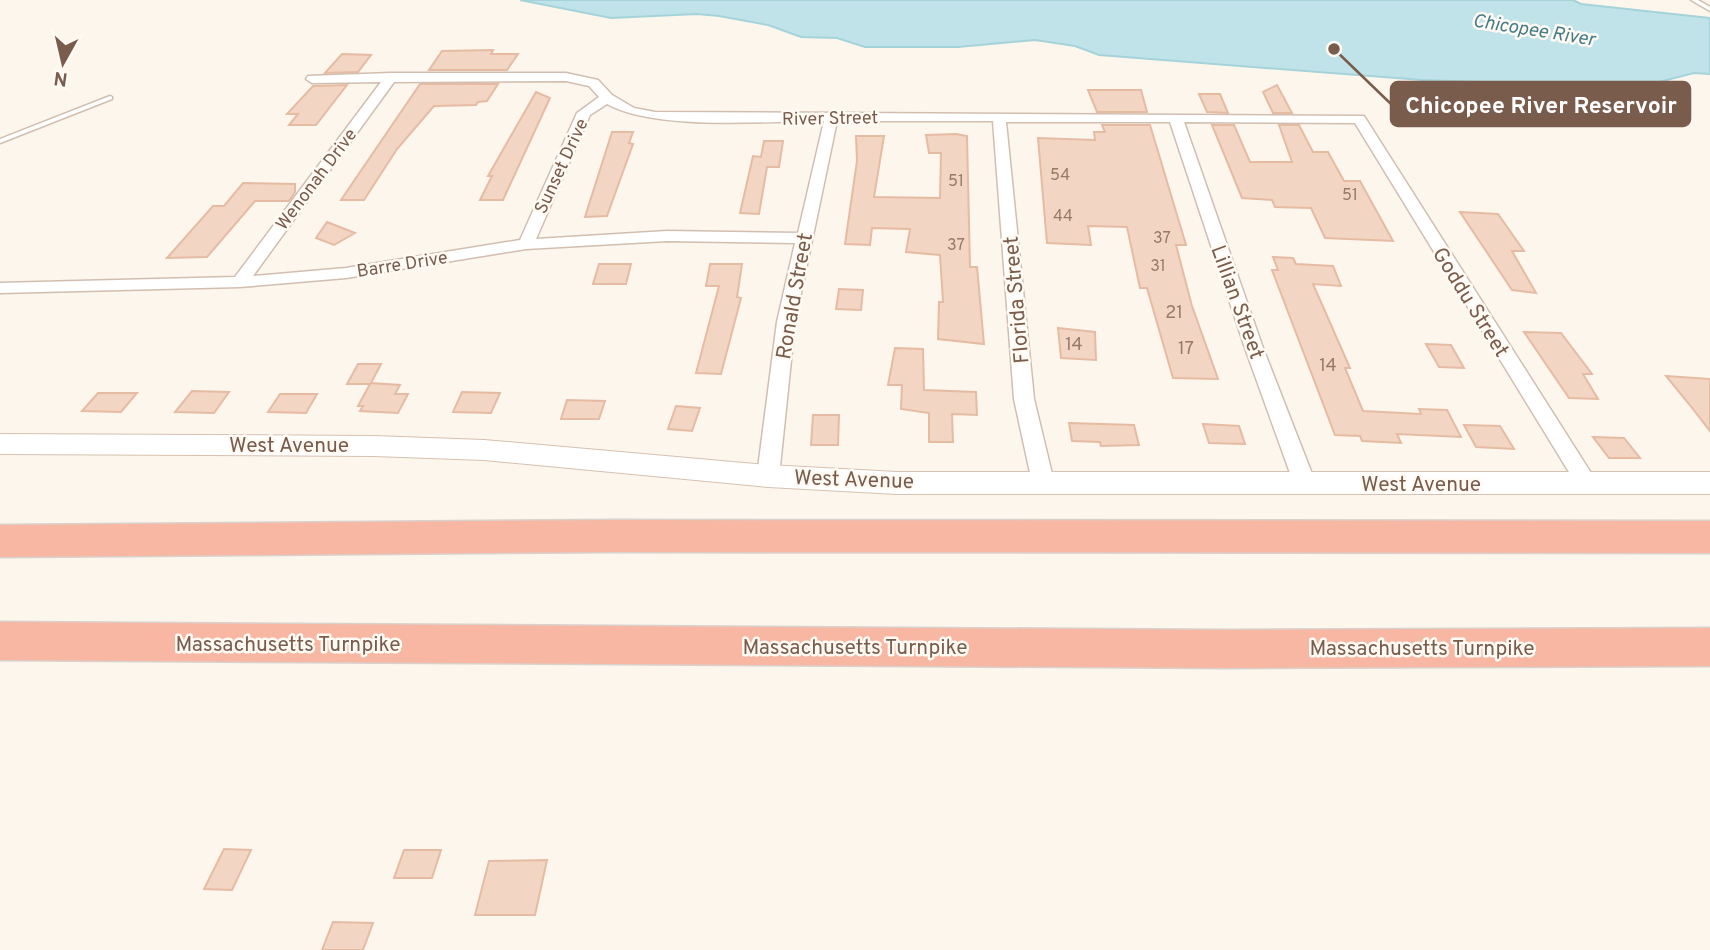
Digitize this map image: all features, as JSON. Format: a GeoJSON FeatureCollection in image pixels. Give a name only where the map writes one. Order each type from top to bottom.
{"type":"FeatureCollection","features":[{"type":"Feature","properties":{"kind":"highway"},"geometry":{"type":"LineString","coordinates":[[0,541],[614,536],[1710,537]]}},
{"type":"Feature","properties":{"kind":"highway","name":"Massachusetts Turnpike"},"geometry":{"type":"LineString","coordinates":[[0,641],[1214,649],[1710,647]]}},
{"type":"Feature","properties":{"kind":"main road","name":"West Avenue"},"geometry":{"type":"LineString","coordinates":[[0,444],[361,446],[484,450],[768,475],[897,483],[1710,483]]}},
{"type":"Feature","properties":{"kind":"street","name":"River Street"},"geometry":{"type":"LineString","coordinates":[[312,79],[566,76],[593,83],[607,98],[631,111],[655,116],[1359,119]]}},
{"type":"Feature","properties":{"kind":"street","name":"Wenonah Drive"},"geometry":{"type":"LineString","coordinates":[[240,282],[391,77]]}},
{"type":"Feature","properties":{"kind":"street","name":"Sunset Drive"},"geometry":{"type":"LineString","coordinates":[[526,244],[584,113],[607,98]]}},
{"type":"Feature","properties":{"kind":"street","name":"Florida Street"},"geometry":{"type":"LineString","coordinates":[[999,116],[1007,169],[1014,301],[1025,402],[1043,482]]}},
{"type":"Feature","properties":{"kind":"street","name":"Lillian Street"},"geometry":{"type":"LineString","coordinates":[[1175,117],[1245,323],[1305,484]]}},
{"type":"Feature","properties":{"kind":"street","name":"Ronald Street"},"geometry":{"type":"LineString","coordinates":[[768,475],[786,322],[831,118]]}},
{"type":"Feature","properties":{"kind":"street","name":"Goddu Street"},"geometry":{"type":"LineString","coordinates":[[1359,119],[1587,484]]}},
{"type":"Feature","properties":{"kind":"street","name":"Barre Drive"},"geometry":{"type":"LineString","coordinates":[[0,289],[240,282],[346,273],[526,244],[667,236],[803,238]]}},
{"type":"Feature","properties":{"kind":"lane"},"geometry":{"type":"LineString","coordinates":[[1694,0],[1710,9]]}},
{"type":"Feature","properties":{"kind":"lane"},"geometry":{"type":"LineString","coordinates":[[0,141],[4,137],[110,98]]}},
{"type":"Feature","properties":{"kind":"water","name":"Chicopee River"},"geometry":{"type":"Polygon","coordinates":[[[520,0],[1573,0],[1581,4],[1710,18],[1710,74],[1694,73],[1592,99],[1563,96],[1512,83],[1422,80],[1099,55],[1075,46],[1035,40],[958,47],[865,47],[837,38],[801,37],[768,25],[719,16],[697,14],[611,18],[520,0]]]}},
{"type":"Feature","properties":{"kind":"building"},"geometry":{"type":"Polygon","coordinates":[[[493,50],[491,54],[518,54],[507,70],[429,70],[442,51],[493,50]]]}},
{"type":"Feature","properties":{"kind":"building"},"geometry":{"type":"Polygon","coordinates":[[[342,54],[371,55],[358,72],[325,73],[342,54]]]}},
{"type":"Feature","properties":{"kind":"building"},"geometry":{"type":"Polygon","coordinates":[[[420,84],[498,84],[487,101],[478,102],[476,105],[434,106],[397,149],[364,200],[341,200],[420,84]]]}},
{"type":"Feature","properties":{"kind":"building"},"geometry":{"type":"Polygon","coordinates":[[[347,85],[316,125],[289,125],[298,114],[287,114],[313,86],[347,85]]]}},
{"type":"Feature","properties":{"kind":"building"},"geometry":{"type":"Polygon","coordinates":[[[1277,85],[1292,113],[1273,113],[1263,92],[1277,85]]]}},
{"type":"Feature","properties":{"kind":"building"},"geometry":{"type":"Polygon","coordinates":[[[1088,90],[1141,90],[1147,112],[1097,112],[1088,90]]]}},
{"type":"Feature","properties":{"kind":"building"},"geometry":{"type":"Polygon","coordinates":[[[536,92],[550,98],[503,200],[480,200],[492,176],[488,176],[536,92]]]}},
{"type":"Feature","properties":{"kind":"building"},"geometry":{"type":"Polygon","coordinates":[[[1199,94],[1220,94],[1228,113],[1207,112],[1199,94]]]}},
{"type":"Feature","properties":{"kind":"building"},"geometry":{"type":"Polygon","coordinates":[[[1102,125],[1150,125],[1186,245],[1176,245],[1192,306],[1218,379],[1173,378],[1147,288],[1140,288],[1127,227],[1088,226],[1091,245],[1047,243],[1038,138],[1095,140],[1094,132],[1105,132],[1102,125]]]}},
{"type":"Feature","properties":{"kind":"building"},"geometry":{"type":"Polygon","coordinates":[[[1212,125],[1234,125],[1250,162],[1292,162],[1279,125],[1299,125],[1313,152],[1328,152],[1344,181],[1360,181],[1393,241],[1325,238],[1311,208],[1275,207],[1272,200],[1242,198],[1212,125]]]}},
{"type":"Feature","properties":{"kind":"building"},"geometry":{"type":"Polygon","coordinates":[[[612,132],[633,132],[629,143],[633,144],[607,216],[585,217],[612,132]]]}},
{"type":"Feature","properties":{"kind":"building"},"geometry":{"type":"Polygon","coordinates":[[[926,135],[967,136],[970,267],[977,267],[984,344],[938,339],[939,302],[943,302],[940,255],[906,252],[910,229],[872,228],[870,245],[845,244],[857,161],[856,136],[884,136],[874,197],[940,198],[941,153],[929,153],[926,135]]]}},
{"type":"Feature","properties":{"kind":"building"},"geometry":{"type":"Polygon","coordinates":[[[764,141],[783,141],[779,167],[767,167],[759,214],[740,213],[753,156],[761,157],[764,141]]]}},
{"type":"Feature","properties":{"kind":"building"},"geometry":{"type":"Polygon","coordinates":[[[243,183],[295,184],[295,192],[289,201],[255,201],[207,257],[167,258],[213,206],[224,206],[243,183]]]}},
{"type":"Feature","properties":{"kind":"building"},"geometry":{"type":"Polygon","coordinates":[[[1460,212],[1498,214],[1524,251],[1512,251],[1536,293],[1512,290],[1460,212]]]}},
{"type":"Feature","properties":{"kind":"building"},"geometry":{"type":"Polygon","coordinates":[[[327,222],[355,233],[334,245],[316,238],[327,222]]]}},
{"type":"Feature","properties":{"kind":"building"},"geometry":{"type":"Polygon","coordinates":[[[1273,257],[1293,258],[1296,264],[1333,266],[1341,286],[1313,284],[1350,368],[1345,368],[1363,411],[1421,414],[1419,409],[1447,410],[1461,437],[1397,434],[1401,443],[1362,441],[1360,436],[1335,435],[1272,270],[1278,270],[1273,257]]]}},
{"type":"Feature","properties":{"kind":"building"},"geometry":{"type":"Polygon","coordinates":[[[599,264],[631,264],[626,284],[593,284],[599,264]]]}},
{"type":"Feature","properties":{"kind":"building"},"geometry":{"type":"Polygon","coordinates":[[[710,264],[742,264],[737,297],[741,298],[721,374],[696,373],[719,286],[706,286],[710,264]]]}},
{"type":"Feature","properties":{"kind":"building"},"geometry":{"type":"Polygon","coordinates":[[[839,289],[863,290],[861,310],[836,309],[839,289]]]}},
{"type":"Feature","properties":{"kind":"building"},"geometry":{"type":"Polygon","coordinates":[[[1058,328],[1095,332],[1096,360],[1061,358],[1058,328]]]}},
{"type":"Feature","properties":{"kind":"building"},"geometry":{"type":"Polygon","coordinates":[[[1524,332],[1561,333],[1592,374],[1583,374],[1598,399],[1569,398],[1524,332]]]}},
{"type":"Feature","properties":{"kind":"building"},"geometry":{"type":"Polygon","coordinates":[[[1426,344],[1451,345],[1464,368],[1439,367],[1426,344]]]}},
{"type":"Feature","properties":{"kind":"building"},"geometry":{"type":"Polygon","coordinates":[[[895,348],[923,349],[924,390],[976,392],[977,415],[952,414],[953,442],[929,442],[929,413],[901,409],[902,385],[888,385],[895,348]]]}},
{"type":"Feature","properties":{"kind":"building"},"geometry":{"type":"Polygon","coordinates":[[[358,364],[381,364],[371,383],[400,385],[395,394],[408,394],[398,413],[360,411],[363,406],[358,406],[370,384],[347,384],[358,364]]]}},
{"type":"Feature","properties":{"kind":"building"},"geometry":{"type":"Polygon","coordinates":[[[1666,376],[1710,379],[1710,431],[1689,404],[1666,376]]]}},
{"type":"Feature","properties":{"kind":"building"},"geometry":{"type":"Polygon","coordinates":[[[192,391],[229,392],[214,413],[175,412],[192,391]]]}},
{"type":"Feature","properties":{"kind":"building"},"geometry":{"type":"Polygon","coordinates":[[[462,392],[500,393],[491,413],[453,412],[462,392]]]}},
{"type":"Feature","properties":{"kind":"building"},"geometry":{"type":"Polygon","coordinates":[[[98,393],[137,393],[121,412],[82,411],[98,393]]]}},
{"type":"Feature","properties":{"kind":"building"},"geometry":{"type":"Polygon","coordinates":[[[280,394],[317,394],[306,413],[268,412],[280,394]]]}},
{"type":"Feature","properties":{"kind":"building"},"geometry":{"type":"Polygon","coordinates":[[[567,400],[605,401],[599,419],[561,419],[567,400]]]}},
{"type":"Feature","properties":{"kind":"building"},"geometry":{"type":"Polygon","coordinates":[[[676,406],[700,408],[692,431],[668,429],[676,406]]]}},
{"type":"Feature","properties":{"kind":"building"},"geometry":{"type":"Polygon","coordinates":[[[813,415],[839,415],[838,445],[811,445],[813,415]]]}},
{"type":"Feature","properties":{"kind":"building"},"geometry":{"type":"Polygon","coordinates":[[[1069,423],[1134,425],[1139,445],[1101,446],[1100,442],[1072,441],[1069,423]]]}},
{"type":"Feature","properties":{"kind":"building"},"geometry":{"type":"Polygon","coordinates":[[[1203,424],[1239,426],[1245,444],[1209,443],[1203,424]]]}},
{"type":"Feature","properties":{"kind":"building"},"geometry":{"type":"Polygon","coordinates":[[[1464,425],[1500,426],[1514,449],[1476,447],[1464,425]]]}},
{"type":"Feature","properties":{"kind":"building"},"geometry":{"type":"Polygon","coordinates":[[[1593,437],[1624,438],[1640,458],[1609,458],[1593,437]]]}},
{"type":"Feature","properties":{"kind":"building"},"geometry":{"type":"Polygon","coordinates":[[[224,849],[251,850],[232,890],[204,889],[224,849]]]}},
{"type":"Feature","properties":{"kind":"building"},"geometry":{"type":"Polygon","coordinates":[[[404,850],[441,850],[432,878],[394,878],[404,850]]]}},
{"type":"Feature","properties":{"kind":"building"},"geometry":{"type":"Polygon","coordinates":[[[547,860],[535,915],[475,915],[489,861],[547,860]]]}},
{"type":"Feature","properties":{"kind":"building"},"geometry":{"type":"Polygon","coordinates":[[[333,922],[373,923],[363,950],[322,950],[333,922]]]}},
{"type":"Feature","properties":{"kind":"place","name":"Chicopee River Reservoir"},"geometry":{"type":"Point","coordinates":[1334,49]}}]}
